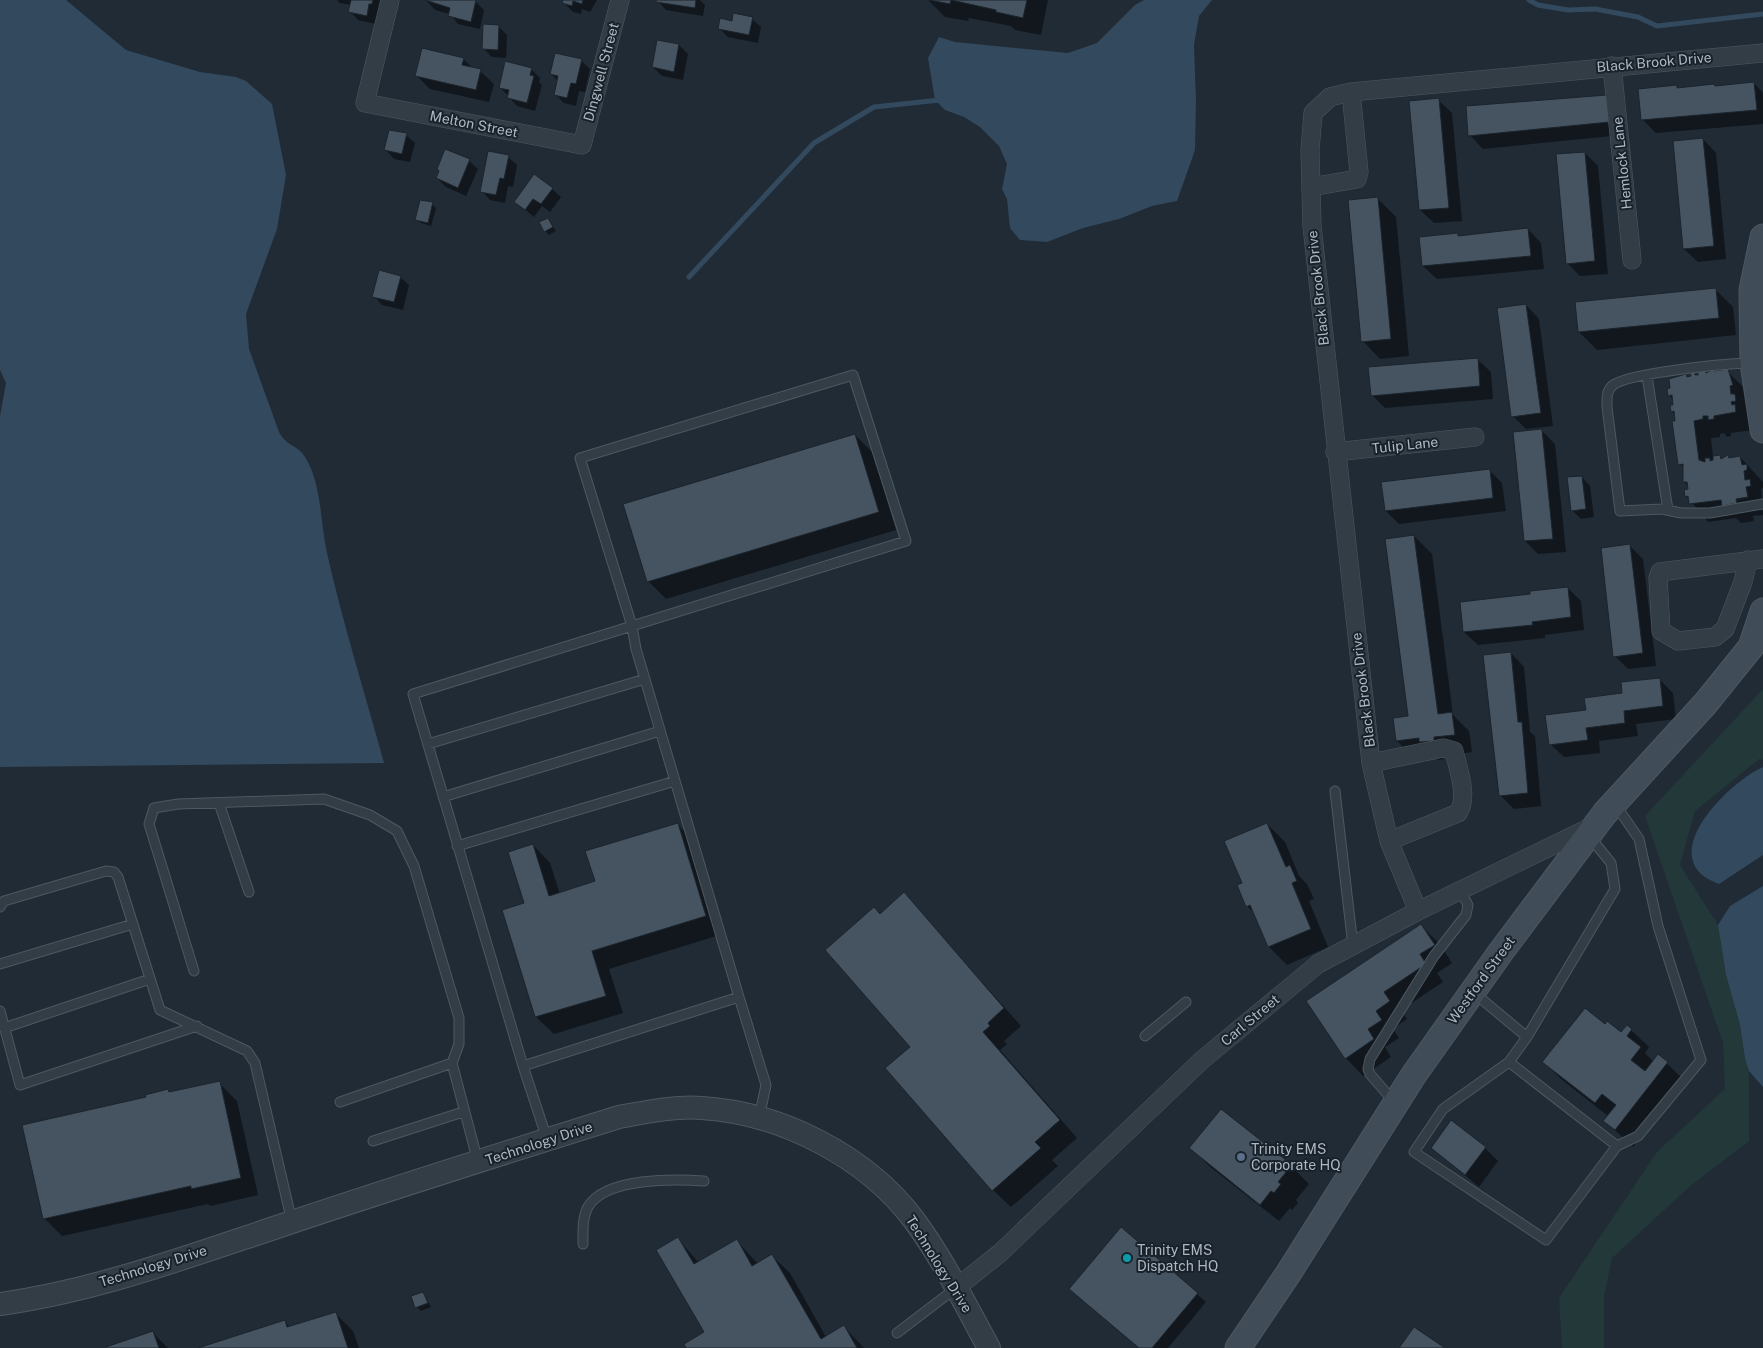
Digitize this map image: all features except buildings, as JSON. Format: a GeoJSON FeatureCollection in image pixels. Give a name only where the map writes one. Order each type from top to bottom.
{"type":"FeatureCollection","features":[{"type":"Feature","properties":{"kind":"main road"},"geometry":{"type":"LineString","coordinates":[[1763,237],[1752,290],[1757,375],[1763,430]]}},
{"type":"Feature","properties":{"kind":"main road","name":"Westford Street"},"geometry":{"type":"LineString","coordinates":[[1238,1348],[1288,1274],[1396,1104],[1472,992],[1614,803],[1757,648],[1763,612]]}},
{"type":"Feature","properties":{"kind":"street","name":"Melton Street"},"geometry":{"type":"LineString","coordinates":[[390,0],[365,103],[582,145]]}},
{"type":"Feature","properties":{"kind":"street","name":"Dingwell Street"},"geometry":{"type":"LineString","coordinates":[[582,145],[620,0]]}},
{"type":"Feature","properties":{"kind":"street","name":"Black Brook Drive"},"geometry":{"type":"LineString","coordinates":[[1418,911],[1389,841],[1371,763],[1312,226],[1310,150],[1313,113],[1330,97],[1351,92],[1763,53]]}},
{"type":"Feature","properties":{"kind":"street","name":"Hemlock Lane"},"geometry":{"type":"LineString","coordinates":[[1612,66],[1632,260]]}},
{"type":"Feature","properties":{"kind":"street"},"geometry":{"type":"LineString","coordinates":[[1311,187],[1357,179],[1360,172],[1351,92]]}},
{"type":"Feature","properties":{"kind":"street","name":"Tulip Lane"},"geometry":{"type":"LineString","coordinates":[[1336,452],[1475,437]]}},
{"type":"Feature","properties":{"kind":"street"},"geometry":{"type":"LineString","coordinates":[[1756,560],[1743,582],[1725,629],[1715,637],[1678,641],[1661,632],[1658,578],[1660,572],[1756,560]]}},
{"type":"Feature","properties":{"kind":"street"},"geometry":{"type":"LineString","coordinates":[[1371,763],[1443,748],[1454,751],[1461,785],[1462,806],[1458,813],[1389,841]]}},
{"type":"Feature","properties":{"kind":"street","name":"Carl Street"},"geometry":{"type":"LineString","coordinates":[[956,1288],[1000,1252],[1202,1060],[1318,964],[1460,890],[1592,830]]}},
{"type":"Feature","properties":{"kind":"street","name":"Technology Drive"},"geometry":{"type":"LineString","coordinates":[[0,1304],[24,1301],[183,1258],[619,1117],[660,1110],[701,1108],[759,1118],[810,1137],[849,1160],[881,1186],[914,1220],[956,1288],[989,1348]]}},
{"type":"Feature","properties":{"kind":"lane"},"geometry":{"type":"LineString","coordinates":[[1757,375],[1730,364],[1647,376],[1614,384],[1607,392],[1607,407],[1620,511],[1668,510],[1681,513],[1710,513],[1763,504]]}},
{"type":"Feature","properties":{"kind":"lane"},"geometry":{"type":"LineString","coordinates":[[547,1140],[523,1066],[413,694],[632,626],[906,542],[853,375],[580,458],[632,626],[636,649],[766,1085],[759,1118]]}},
{"type":"Feature","properties":{"kind":"lane"},"geometry":{"type":"LineString","coordinates":[[1647,376],[1668,510]]}},
{"type":"Feature","properties":{"kind":"lane"},"geometry":{"type":"LineString","coordinates":[[428,744],[645,679]]}},
{"type":"Feature","properties":{"kind":"lane"},"geometry":{"type":"LineString","coordinates":[[443,797],[660,731]]}},
{"type":"Feature","properties":{"kind":"lane"},"geometry":{"type":"LineString","coordinates":[[457,846],[675,781]]}},
{"type":"Feature","properties":{"kind":"lane"},"geometry":{"type":"LineString","coordinates":[[1335,791],[1353,946]]}},
{"type":"Feature","properties":{"kind":"lane"},"geometry":{"type":"LineString","coordinates":[[194,971],[149,824],[154,808],[178,804],[324,799],[370,815],[397,831],[414,866],[459,1018],[459,1044],[452,1064],[463,1112],[478,1162]]}},
{"type":"Feature","properties":{"kind":"lane"},"geometry":{"type":"LineString","coordinates":[[219,803],[249,892]]}},
{"type":"Feature","properties":{"kind":"lane"},"geometry":{"type":"LineString","coordinates":[[1592,830],[1611,863],[1615,889],[1527,1037],[1509,1062],[1443,1109],[1414,1152],[1546,1240],[1617,1146],[1638,1136],[1701,1060],[1658,926],[1639,839],[1614,803]]}},
{"type":"Feature","properties":{"kind":"lane"},"geometry":{"type":"LineString","coordinates":[[0,907],[4,901],[106,872],[114,872],[118,877],[160,1010],[247,1051],[255,1064],[292,1222]]}},
{"type":"Feature","properties":{"kind":"lane"},"geometry":{"type":"LineString","coordinates":[[1396,1104],[1370,1074],[1368,1069],[1370,1059],[1434,956],[1466,915],[1468,905],[1460,890]]}},
{"type":"Feature","properties":{"kind":"lane"},"geometry":{"type":"LineString","coordinates":[[0,964],[132,924]]}},
{"type":"Feature","properties":{"kind":"lane"},"geometry":{"type":"LineString","coordinates":[[4,1028],[150,979]]}},
{"type":"Feature","properties":{"kind":"lane"},"geometry":{"type":"LineString","coordinates":[[1472,992],[1527,1037]]}},
{"type":"Feature","properties":{"kind":"lane"},"geometry":{"type":"LineString","coordinates":[[523,1066],[739,997]]}},
{"type":"Feature","properties":{"kind":"lane"},"geometry":{"type":"LineString","coordinates":[[1145,1036],[1186,1002]]}},
{"type":"Feature","properties":{"kind":"lane"},"geometry":{"type":"LineString","coordinates":[[0,1012],[20,1085],[197,1026]]}},
{"type":"Feature","properties":{"kind":"lane"},"geometry":{"type":"LineString","coordinates":[[1509,1062],[1617,1146]]}},
{"type":"Feature","properties":{"kind":"lane"},"geometry":{"type":"LineString","coordinates":[[340,1102],[452,1064]]}},
{"type":"Feature","properties":{"kind":"lane"},"geometry":{"type":"LineString","coordinates":[[372,1141],[463,1112]]}},
{"type":"Feature","properties":{"kind":"lane"},"geometry":{"type":"LineString","coordinates":[[583,1244],[583,1224],[589,1206],[605,1193],[635,1182],[673,1179],[704,1181]]}},
{"type":"Feature","properties":{"kind":"lane"},"geometry":{"type":"LineString","coordinates":[[896,1333],[956,1288]]}},
{"type":"Feature","properties":{"kind":"green space"},"geometry":{"type":"Polygon","coordinates":[[[1763,689],[1763,760],[1759,759],[1695,811],[1680,865],[1718,925],[1726,975],[1740,1025],[1745,1059],[1749,1071],[1749,1141],[1689,1187],[1612,1258],[1604,1297],[1604,1348],[1562,1348],[1559,1298],[1657,1152],[1725,1089],[1723,1043],[1645,816],[1763,689]]]}},
{"type":"Feature","properties":{"kind":"water"},"geometry":{"type":"Polygon","coordinates":[[[0,0],[66,0],[126,50],[200,72],[236,77],[246,81],[272,104],[286,175],[277,229],[246,314],[249,349],[279,432],[286,441],[302,453],[315,479],[333,580],[384,763],[0,767],[0,416],[6,383],[0,370],[0,0]]]}},
{"type":"Feature","properties":{"kind":"water"},"geometry":{"type":"Polygon","coordinates":[[[1144,0],[1212,0],[1199,16],[1194,45],[1195,150],[1177,201],[1152,206],[1119,219],[1083,228],[1047,242],[1020,240],[1010,228],[1007,199],[1002,189],[1007,164],[999,146],[980,127],[964,117],[945,110],[935,100],[928,58],[939,37],[955,42],[1068,53],[1097,43],[1135,5],[1144,0]]]}},
{"type":"Feature","properties":{"kind":"water"},"geometry":{"type":"Polygon","coordinates":[[[1763,767],[1763,855],[1719,884],[1700,873],[1692,858],[1694,841],[1702,822],[1715,805],[1731,789],[1763,767]]]}},
{"type":"Feature","properties":{"kind":"water"},"geometry":{"type":"Polygon","coordinates":[[[1763,886],[1763,1087],[1749,1071],[1745,1059],[1740,1025],[1726,975],[1718,925],[1730,906],[1763,886]]]}},
{"type":"Feature","properties":{"kind":"waterway"},"geometry":{"type":"LineString","coordinates":[[1529,0],[1538,5],[1568,10],[1595,9],[1638,17],[1657,26],[1763,14]]}},
{"type":"Feature","properties":{"kind":"waterway"},"geometry":{"type":"LineString","coordinates":[[689,277],[814,143],[874,107],[940,100]]}},
{"type":"Feature","properties":{"kind":"place","name":"Trinity EMS Corporate HQ"},"geometry":{"type":"Point","coordinates":[1241,1157]}},
{"type":"Feature","properties":{"kind":"place","name":"Trinity EMS Dispatch HQ"},"geometry":{"type":"Point","coordinates":[1127,1258]}}]}
